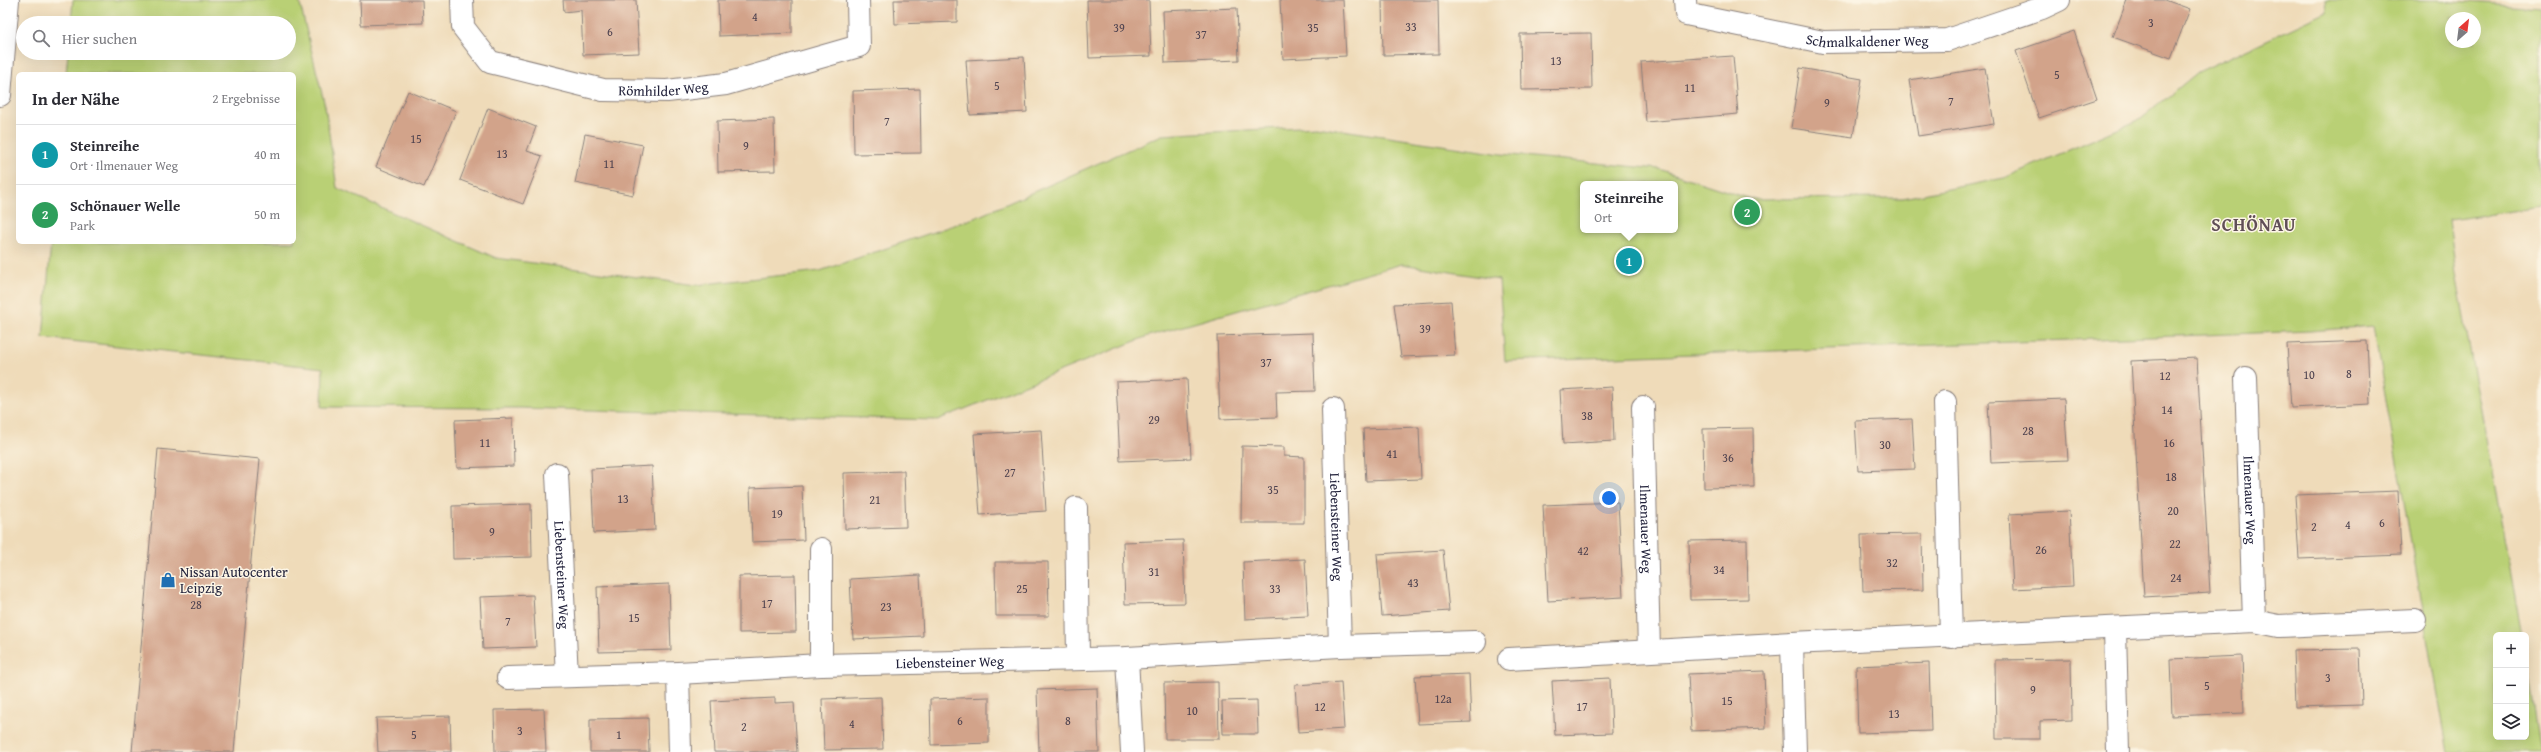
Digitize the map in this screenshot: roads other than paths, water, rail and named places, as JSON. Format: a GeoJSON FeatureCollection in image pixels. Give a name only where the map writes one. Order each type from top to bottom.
{"type":"FeatureCollection","features":[{"type":"Feature","properties":{"kind":"street"},"geometry":{"type":"LineString","coordinates":[[0,95],[8,0]]}},
{"type":"Feature","properties":{"kind":"street","name":"Römhilder Weg"},"geometry":{"type":"LineString","coordinates":[[462,0],[463,27],[490,62],[603,90],[667,91],[726,84],[859,46],[858,0]]}},
{"type":"Feature","properties":{"kind":"street","name":"Schmalkaldener Weg"},"geometry":{"type":"LineString","coordinates":[[1685,0],[1686,14],[1831,42],[1947,40],[2042,8],[2059,0]]}},
{"type":"Feature","properties":{"kind":"street","name":"Ilmenauer Weg"},"geometry":{"type":"LineString","coordinates":[[2246,378],[2254,621]]}},
{"type":"Feature","properties":{"kind":"street"},"geometry":{"type":"LineString","coordinates":[[1944,402],[1951,637]]}},
{"type":"Feature","properties":{"kind":"street","name":"Ilmenauer Weg"},"geometry":{"type":"LineString","coordinates":[[1643,407],[1649,651]]}},
{"type":"Feature","properties":{"kind":"street","name":"Liebensteiner Weg"},"geometry":{"type":"LineString","coordinates":[[1333,409],[1340,646]]}},
{"type":"Feature","properties":{"kind":"street","name":"Liebensteiner Weg"},"geometry":{"type":"LineString","coordinates":[[557,474],[567,676]]}},
{"type":"Feature","properties":{"kind":"street"},"geometry":{"type":"LineString","coordinates":[[1076,508],[1078,658]]}},
{"type":"Feature","properties":{"kind":"street"},"geometry":{"type":"LineString","coordinates":[[821,548],[821,665]]}},
{"type":"Feature","properties":{"kind":"street"},"geometry":{"type":"LineString","coordinates":[[1508,659],[1792,643],[1951,637],[2254,621],[2279,626],[2415,620]]}},
{"type":"Feature","properties":{"kind":"street"},"geometry":{"type":"LineString","coordinates":[[2115,628],[2118,752]]}},
{"type":"Feature","properties":{"kind":"street","name":"Liebensteiner Weg"},"geometry":{"type":"LineString","coordinates":[[508,678],[678,673],[821,665],[1127,658],[1340,646],[1475,642]]}},
{"type":"Feature","properties":{"kind":"street"},"geometry":{"type":"LineString","coordinates":[[1792,643],[1795,752]]}},
{"type":"Feature","properties":{"kind":"street"},"geometry":{"type":"LineString","coordinates":[[1127,658],[1132,752]]}},
{"type":"Feature","properties":{"kind":"street"},"geometry":{"type":"LineString","coordinates":[[678,673],[680,752]]}},
{"type":"Feature","properties":{"kind":"place","name":"Schönauer Welle"},"geometry":{"type":"Point","coordinates":[1747,212]}},
{"type":"Feature","properties":{"kind":"place","name":"Steinreihe"},"geometry":{"type":"Point","coordinates":[1629,261]}},
{"type":"Feature","properties":{"kind":"place","name":"Nissan Autocenter Leipzig"},"geometry":{"type":"Point","coordinates":[168,580]}},
{"type":"Feature","properties":{"kind":"district","name":"SCHÖNAU"},"geometry":{"type":"Point","coordinates":[2254,225]}}]}
